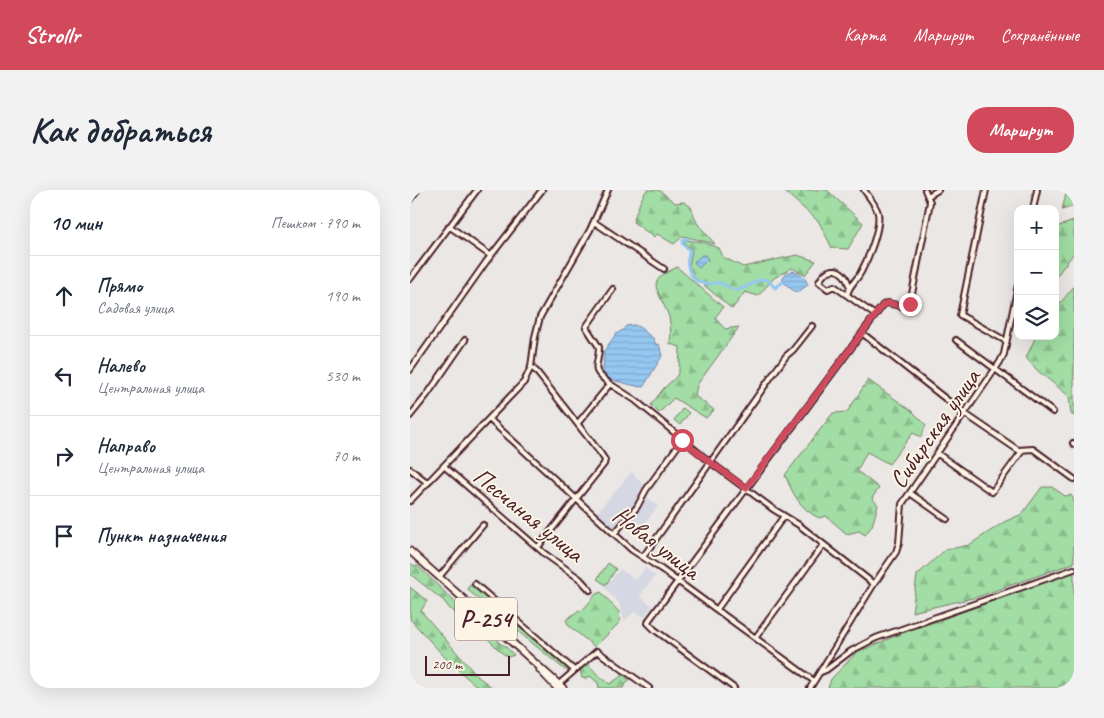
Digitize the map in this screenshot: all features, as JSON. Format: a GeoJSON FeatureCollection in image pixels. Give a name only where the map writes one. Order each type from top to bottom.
{"type":"FeatureCollection","features":[{"type":"Feature","properties":{"kind":"highway","name":"Р-254"},"geometry":{"type":"LineString","coordinates":[[410,551],[532,660],[559,687]]}},
{"type":"Feature","properties":{"kind":"street"},"geometry":{"type":"LineString","coordinates":[[410,199],[417,190]]}},
{"type":"Feature","properties":{"kind":"street"},"geometry":{"type":"LineString","coordinates":[[410,279],[477,190]]}},
{"type":"Feature","properties":{"kind":"street"},"geometry":{"type":"LineString","coordinates":[[410,370],[491,256],[542,190]]}},
{"type":"Feature","properties":{"kind":"street"},"geometry":{"type":"LineString","coordinates":[[410,501],[524,382],[531,367],[534,337],[540,317],[594,222],[608,190]]}},
{"type":"Feature","properties":{"kind":"street"},"geometry":{"type":"LineString","coordinates":[[849,285],[860,274],[877,227],[878,214],[876,208],[864,190]]}},
{"type":"Feature","properties":{"kind":"street"},"geometry":{"type":"LineString","coordinates":[[734,688],[654,630],[648,623],[649,620],[875,315],[885,304],[906,307],[910,304],[930,202],[925,190]]}},
{"type":"Feature","properties":{"kind":"street"},"geometry":{"type":"LineString","coordinates":[[928,196],[938,190]]}},
{"type":"Feature","properties":{"kind":"street"},"geometry":{"type":"LineString","coordinates":[[986,190],[960,315],[1006,341]]}},
{"type":"Feature","properties":{"kind":"street"},"geometry":{"type":"LineString","coordinates":[[1034,205],[1037,190]]}},
{"type":"Feature","properties":{"kind":"street"},"geometry":{"type":"LineString","coordinates":[[594,222],[664,269]]}},
{"type":"Feature","properties":{"kind":"street"},"geometry":{"type":"LineString","coordinates":[[449,226],[491,256]]}},
{"type":"Feature","properties":{"kind":"street"},"geometry":{"type":"LineString","coordinates":[[847,295],[849,285],[842,272],[835,270],[826,273],[819,282],[828,289],[834,286],[875,315]]}},
{"type":"Feature","properties":{"kind":"street"},"geometry":{"type":"LineString","coordinates":[[614,289],[586,327],[599,347],[597,372],[610,384],[635,400],[710,462],[799,526],[874,584]]}},
{"type":"Feature","properties":{"kind":"street","name":"Сибирская улица"},"geometry":{"type":"LineString","coordinates":[[810,688],[896,552],[899,543],[902,504],[996,370],[1004,354],[1016,295]]}},
{"type":"Feature","properties":{"kind":"street"},"geometry":{"type":"LineString","coordinates":[[643,557],[786,356],[812,326]]}},
{"type":"Feature","properties":{"kind":"street"},"geometry":{"type":"LineString","coordinates":[[862,333],[966,413],[1022,451]]}},
{"type":"Feature","properties":{"kind":"street"},"geometry":{"type":"LineString","coordinates":[[410,416],[465,340]]}},
{"type":"Feature","properties":{"kind":"street"},"geometry":{"type":"LineString","coordinates":[[956,340],[1053,412]]}},
{"type":"Feature","properties":{"kind":"street"},"geometry":{"type":"LineString","coordinates":[[531,367],[578,423],[605,460],[538,547]]}},
{"type":"Feature","properties":{"kind":"street"},"geometry":{"type":"LineString","coordinates":[[578,423],[610,384]]}},
{"type":"Feature","properties":{"kind":"street","name":"Новая улица"},"geometry":{"type":"LineString","coordinates":[[489,419],[614,534],[814,681]]}},
{"type":"Feature","properties":{"kind":"street"},"geometry":{"type":"LineString","coordinates":[[614,534],[637,507],[646,490],[682,440]]}},
{"type":"Feature","properties":{"kind":"street"},"geometry":{"type":"LineString","coordinates":[[938,454],[992,492],[1022,451],[1028,448],[1033,449],[1074,478]]}},
{"type":"Feature","properties":{"kind":"street","name":"Песчаная улица"},"geometry":{"type":"LineString","coordinates":[[444,467],[538,547],[580,579],[590,590]]}},
{"type":"Feature","properties":{"kind":"street"},"geometry":{"type":"LineString","coordinates":[[410,469],[428,483]]}},
{"type":"Feature","properties":{"kind":"street"},"geometry":{"type":"LineString","coordinates":[[910,493],[947,519]]}},
{"type":"Feature","properties":{"kind":"street"},"geometry":{"type":"LineString","coordinates":[[717,609],[784,516]]}},
{"type":"Feature","properties":{"kind":"street"},"geometry":{"type":"LineString","coordinates":[[439,577],[483,525]]}},
{"type":"Feature","properties":{"kind":"street"},"geometry":{"type":"LineString","coordinates":[[756,638],[823,545]]}},
{"type":"Feature","properties":{"kind":"street"},"geometry":{"type":"LineString","coordinates":[[821,672],[851,651],[876,638],[1074,569]]}},
{"type":"Feature","properties":{"kind":"street"},"geometry":{"type":"LineString","coordinates":[[475,584],[574,670]]}},
{"type":"Feature","properties":{"kind":"street"},"geometry":{"type":"LineString","coordinates":[[559,687],[574,670],[596,651],[649,688]]}},
{"type":"Feature","properties":{"kind":"shaded area"},"geometry":{"type":"Polygon","coordinates":[[[631,472],[644,485],[635,502],[636,506],[615,529],[597,513],[631,472]]]}},
{"type":"Feature","properties":{"kind":"shaded area"},"geometry":{"type":"Polygon","coordinates":[[[648,498],[658,506],[642,527],[632,519],[648,498]]]}},
{"type":"Feature","properties":{"kind":"shaded area"},"geometry":{"type":"Polygon","coordinates":[[[645,568],[655,576],[640,596],[652,606],[644,617],[635,611],[624,621],[619,603],[605,588],[620,569],[636,580],[645,568]]]}},
{"type":"Feature","properties":{"kind":"green space"},"geometry":{"type":"Polygon","coordinates":[[[647,190],[659,190],[675,203],[684,202],[691,207],[697,223],[715,244],[683,236],[674,244],[657,234],[654,237],[633,222],[647,190]]]}},
{"type":"Feature","properties":{"kind":"green space"},"geometry":{"type":"Polygon","coordinates":[[[783,190],[827,190],[863,223],[848,249],[832,248],[819,222],[783,190]]]}},
{"type":"Feature","properties":{"kind":"green space"},"geometry":{"type":"Polygon","coordinates":[[[1067,190],[1074,190],[1074,206],[1062,210],[1067,190]]]}},
{"type":"Feature","properties":{"kind":"green space"},"geometry":{"type":"Polygon","coordinates":[[[1074,221],[1074,253],[1059,273],[1059,250],[1059,226],[1074,221]]]}},
{"type":"Feature","properties":{"kind":"green space"},"geometry":{"type":"Polygon","coordinates":[[[685,240],[702,242],[719,248],[723,257],[743,267],[797,255],[816,261],[805,275],[792,268],[774,278],[758,296],[745,292],[732,309],[691,274],[689,266],[692,250],[684,243],[685,240]]]}},
{"type":"Feature","properties":{"kind":"green space"},"geometry":{"type":"Polygon","coordinates":[[[677,267],[723,307],[715,318],[725,329],[739,327],[697,385],[695,396],[714,410],[706,418],[674,398],[659,413],[651,405],[679,371],[680,347],[670,344],[671,330],[669,317],[656,284],[662,276],[677,267]]]}},
{"type":"Feature","properties":{"kind":"green space"},"geometry":{"type":"Polygon","coordinates":[[[1074,286],[1074,416],[1071,414],[1069,396],[1038,371],[1026,358],[1034,340],[1059,340],[1059,305],[1074,286]]]}},
{"type":"Feature","properties":{"kind":"green space"},"geometry":{"type":"Polygon","coordinates":[[[868,380],[912,411],[926,425],[921,437],[913,433],[889,464],[867,452],[857,471],[879,488],[872,498],[878,505],[872,526],[865,535],[859,531],[847,534],[826,516],[819,518],[807,510],[794,495],[785,475],[833,413],[847,412],[868,380]]]}},
{"type":"Feature","properties":{"kind":"green space"},"geometry":{"type":"Polygon","coordinates":[[[683,408],[689,413],[680,425],[674,420],[683,408]]]}},
{"type":"Feature","properties":{"kind":"green space"},"geometry":{"type":"Polygon","coordinates":[[[1042,487],[1052,487],[1065,496],[1071,495],[1074,500],[1074,563],[977,597],[912,612],[917,575],[945,550],[969,545],[1004,522],[1022,514],[1042,487]]]}},
{"type":"Feature","properties":{"kind":"green space"},"geometry":{"type":"Polygon","coordinates":[[[410,563],[418,566],[469,616],[495,634],[499,643],[514,655],[509,657],[502,653],[485,636],[410,574],[410,563]]]}},
{"type":"Feature","properties":{"kind":"green space"},"geometry":{"type":"Polygon","coordinates":[[[608,563],[616,569],[606,585],[597,579],[608,563]]]}},
{"type":"Feature","properties":{"kind":"green space"},"geometry":{"type":"Polygon","coordinates":[[[1074,572],[1074,688],[828,688],[831,679],[856,653],[900,634],[1074,572]]]}},
{"type":"Feature","properties":{"kind":"green space"},"geometry":{"type":"Polygon","coordinates":[[[470,585],[541,643],[569,670],[565,670],[469,591],[470,585]]]}},
{"type":"Feature","properties":{"kind":"green space"},"geometry":{"type":"Polygon","coordinates":[[[410,587],[427,601],[421,611],[477,676],[493,688],[479,688],[451,664],[410,619],[410,587]]]}},
{"type":"Feature","properties":{"kind":"green space"},"geometry":{"type":"Polygon","coordinates":[[[601,592],[619,612],[620,622],[595,647],[569,626],[566,620],[579,610],[582,611],[596,594],[601,592]]]}},
{"type":"Feature","properties":{"kind":"green space"},"geometry":{"type":"Polygon","coordinates":[[[589,665],[610,684],[623,675],[629,680],[623,688],[599,688],[598,683],[590,676],[586,679],[582,678],[580,670],[589,665]]]}},
{"type":"Feature","properties":{"kind":"water"},"geometry":{"type":"Polygon","coordinates":[[[702,255],[708,259],[699,268],[694,262],[702,255]]]}},
{"type":"Feature","properties":{"kind":"water"},"geometry":{"type":"Polygon","coordinates":[[[792,271],[802,276],[808,285],[795,292],[783,282],[785,275],[792,271]]]}},
{"type":"Feature","properties":{"kind":"water"},"geometry":{"type":"Polygon","coordinates":[[[634,325],[653,338],[656,345],[659,344],[662,356],[644,386],[640,387],[612,380],[603,372],[604,351],[616,334],[626,326],[634,325]]]}},
{"type":"Feature","properties":{"kind":"waterway"},"geometry":{"type":"LineString","coordinates":[[688,239],[684,239],[682,243],[690,251],[688,268],[693,277],[701,283],[719,283],[737,290],[763,279],[769,281],[775,288],[783,282]]}},
{"type":"Feature","properties":{"kind":"route"},"geometry":{"type":"LineString","coordinates":[[682,440],[746,488],[883,305],[888,303],[907,307],[910,304]]}}]}
